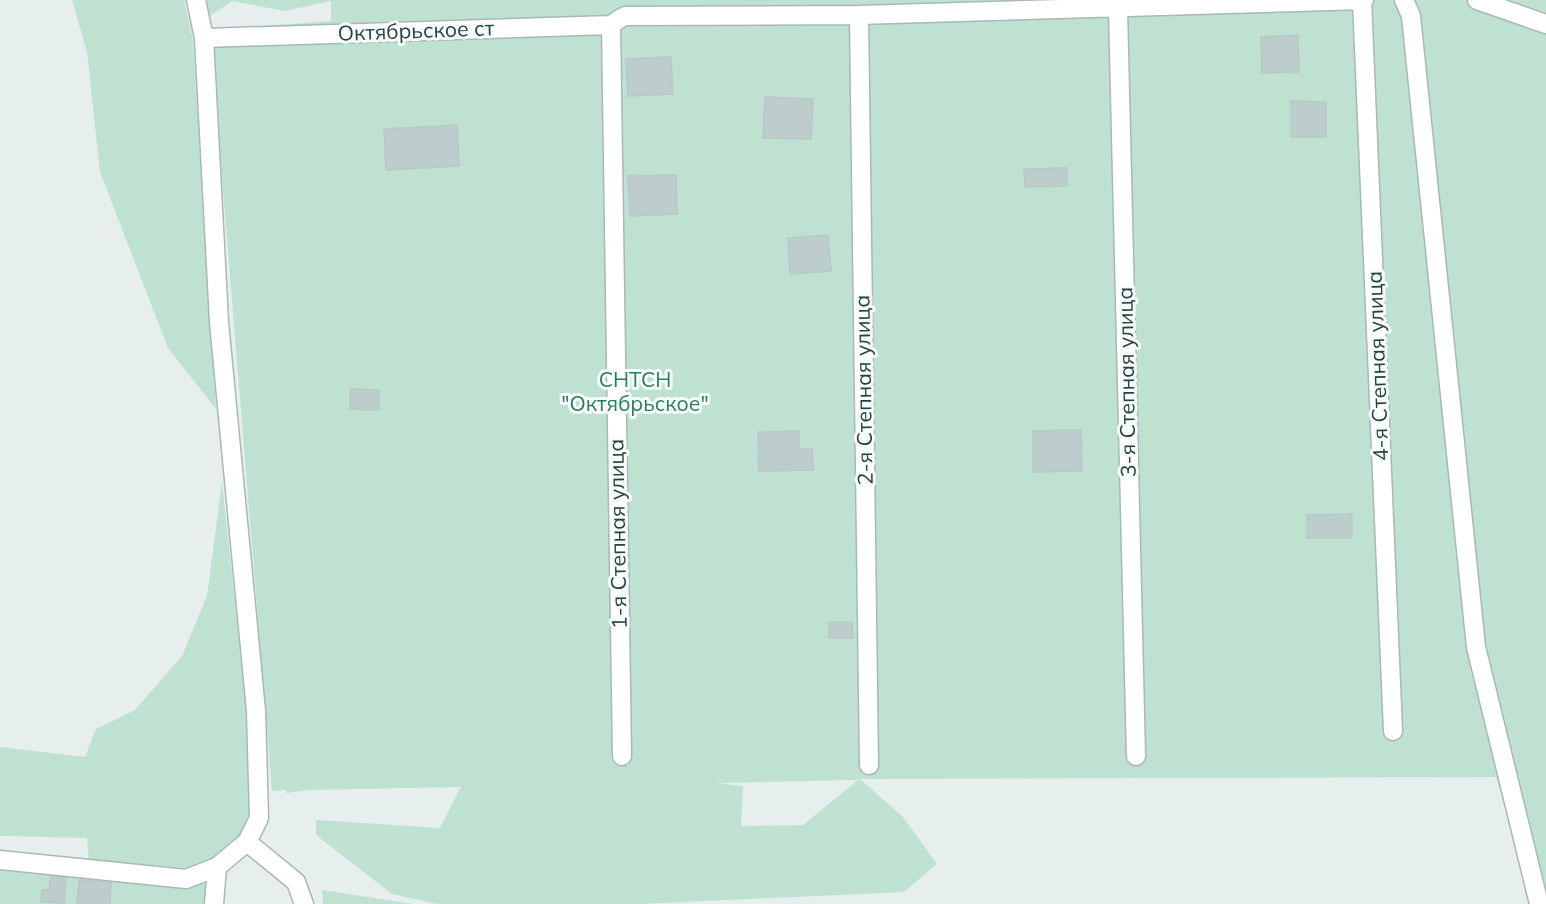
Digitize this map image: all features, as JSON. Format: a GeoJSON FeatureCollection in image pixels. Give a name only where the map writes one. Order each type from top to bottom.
{"type":"FeatureCollection","features":[{"type":"Feature","properties":{"kind":"street"},"geometry":{"type":"LineString","coordinates":[[0,860],[186,879],[217,867],[247,842],[259,818],[256,711],[219,322],[204,38],[196,0]]}},
{"type":"Feature","properties":{"kind":"street","name":"Октябрьское ст"},"geometry":{"type":"LineString","coordinates":[[204,38],[620,14],[859,15],[883,7],[1128,6],[1363,0]]}},
{"type":"Feature","properties":{"kind":"street","name":"4-я Степная улица"},"geometry":{"type":"LineString","coordinates":[[1363,0],[1393,731]]}},
{"type":"Feature","properties":{"kind":"street"},"geometry":{"type":"LineString","coordinates":[[1404,0],[1411,16],[1476,647],[1539,904]]}},
{"type":"Feature","properties":{"kind":"street"},"geometry":{"type":"LineString","coordinates":[[1477,0],[1546,24]]}},
{"type":"Feature","properties":{"kind":"street","name":"3-я Степная улица"},"geometry":{"type":"LineString","coordinates":[[1128,6],[1136,756]]}},
{"type":"Feature","properties":{"kind":"street","name":"1-я Степная улица"},"geometry":{"type":"LineString","coordinates":[[620,14],[622,756]]}},
{"type":"Feature","properties":{"kind":"street","name":"2-я Степная улица"},"geometry":{"type":"LineString","coordinates":[[859,15],[869,765]]}},
{"type":"Feature","properties":{"kind":"street"},"geometry":{"type":"LineString","coordinates":[[247,842],[296,882],[304,904]]}},
{"type":"Feature","properties":{"kind":"street"},"geometry":{"type":"LineString","coordinates":[[214,904],[217,867]]}},
{"type":"Feature","properties":{"kind":"green space"},"geometry":{"type":"Polygon","coordinates":[[[72,0],[184,0],[193,41],[216,409],[168,348],[100,172],[87,52],[72,0]]]}},
{"type":"Feature","properties":{"kind":"green space","name":"СНТСН \"Октябрьское\""},"geometry":{"type":"Polygon","coordinates":[[[203,0],[1546,0],[1546,904],[1535,904],[1496,777],[860,779],[903,817],[937,864],[904,892],[640,904],[437,904],[392,894],[316,835],[316,820],[440,828],[461,787],[309,790],[286,793],[286,790],[272,791],[210,30],[331,21],[331,1],[285,11],[232,1],[207,18],[203,0]],[[858,780],[716,783],[743,786],[741,826],[803,825],[858,780]]]}},
{"type":"Feature","properties":{"kind":"green space"},"geometry":{"type":"Polygon","coordinates":[[[222,482],[247,714],[249,817],[240,836],[216,858],[186,868],[89,860],[87,838],[0,836],[0,747],[85,757],[96,729],[135,710],[182,656],[207,596],[222,482]]]}},
{"type":"Feature","properties":{"kind":"green space"},"geometry":{"type":"Polygon","coordinates":[[[0,866],[205,884],[205,904],[0,904],[0,866]]]}},
{"type":"Feature","properties":{"kind":"green space"},"geometry":{"type":"Polygon","coordinates":[[[322,890],[413,904],[323,904],[322,890]]]}},
{"type":"Feature","properties":{"kind":"building"},"geometry":{"type":"Polygon","coordinates":[[[1298,35],[1299,72],[1262,73],[1261,37],[1298,35]]]}},
{"type":"Feature","properties":{"kind":"building"},"geometry":{"type":"Polygon","coordinates":[[[671,57],[673,94],[628,96],[626,59],[671,57]]]}},
{"type":"Feature","properties":{"kind":"building"},"geometry":{"type":"Polygon","coordinates":[[[765,97],[813,99],[811,139],[763,138],[765,97]]]}},
{"type":"Feature","properties":{"kind":"building"},"geometry":{"type":"Polygon","coordinates":[[[1291,101],[1326,102],[1326,137],[1291,137],[1291,101]]]}},
{"type":"Feature","properties":{"kind":"building"},"geometry":{"type":"Polygon","coordinates":[[[457,125],[459,166],[386,170],[384,129],[457,125]]]}},
{"type":"Feature","properties":{"kind":"building"},"geometry":{"type":"Polygon","coordinates":[[[1067,168],[1067,186],[1025,187],[1024,169],[1067,168]]]}},
{"type":"Feature","properties":{"kind":"building"},"geometry":{"type":"Polygon","coordinates":[[[676,175],[677,214],[630,216],[628,176],[676,175]]]}},
{"type":"Feature","properties":{"kind":"building"},"geometry":{"type":"Polygon","coordinates":[[[828,235],[831,271],[790,274],[788,238],[828,235]]]}},
{"type":"Feature","properties":{"kind":"building"},"geometry":{"type":"Polygon","coordinates":[[[350,389],[379,390],[379,410],[350,409],[350,389]]]}},
{"type":"Feature","properties":{"kind":"building"},"geometry":{"type":"Polygon","coordinates":[[[1081,430],[1082,471],[1033,472],[1033,431],[1081,430]]]}},
{"type":"Feature","properties":{"kind":"building"},"geometry":{"type":"Polygon","coordinates":[[[799,431],[799,449],[812,449],[813,470],[759,471],[758,432],[799,431]]]}},
{"type":"Feature","properties":{"kind":"building"},"geometry":{"type":"Polygon","coordinates":[[[1352,514],[1352,538],[1307,538],[1307,515],[1352,514]]]}},
{"type":"Feature","properties":{"kind":"building"},"geometry":{"type":"Polygon","coordinates":[[[829,622],[852,622],[853,638],[829,638],[829,622]]]}},
{"type":"Feature","properties":{"kind":"building"},"geometry":{"type":"Polygon","coordinates":[[[51,876],[66,877],[64,903],[41,902],[42,890],[49,889],[51,876]]]}},
{"type":"Feature","properties":{"kind":"building"},"geometry":{"type":"Polygon","coordinates":[[[79,880],[111,882],[110,904],[77,904],[79,880]]]}}]}
